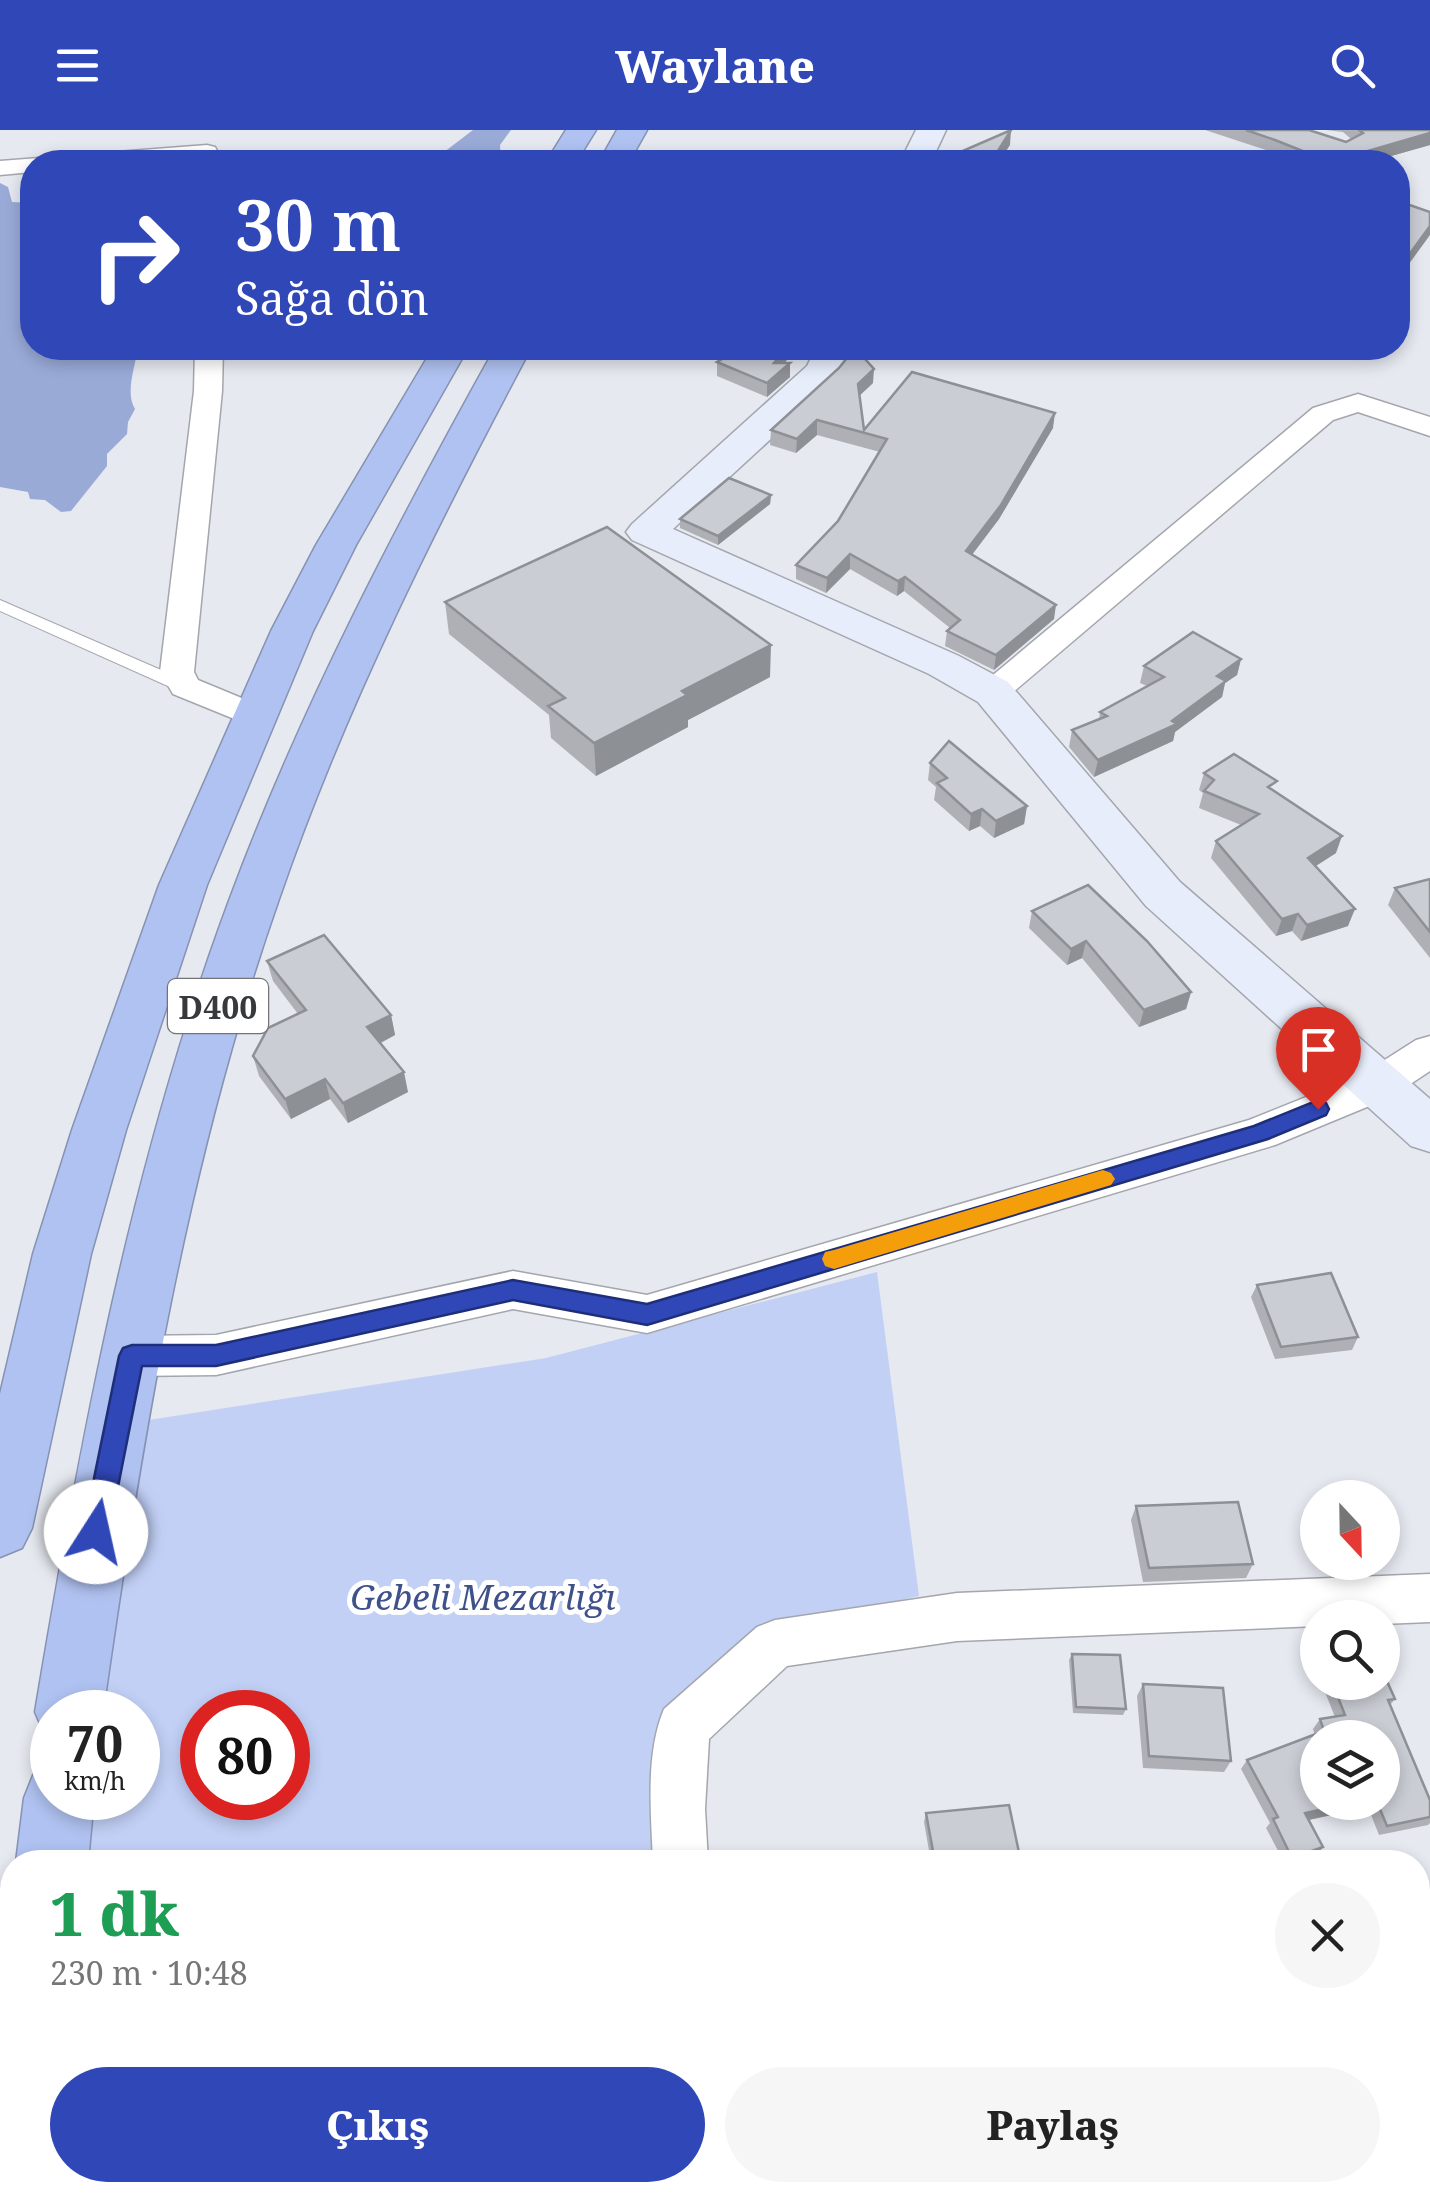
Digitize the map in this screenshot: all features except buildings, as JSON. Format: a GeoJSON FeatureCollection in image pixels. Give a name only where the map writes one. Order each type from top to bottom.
{"type":"FeatureCollection","features":[{"type":"Feature","properties":{"kind":"highway","name":"D400"},"geometry":{"type":"LineString","coordinates":[[0,1528],[62,1254],[99,1130],[183,885],[254,716],[336,545],[443,360]]}},
{"type":"Feature","properties":{"kind":"highway","name":"D400"},"geometry":{"type":"LineString","coordinates":[[72,1690],[102,1496],[145,1286],[212,1024],[254,900],[356,647],[507,360]]}},
{"type":"Feature","properties":{"kind":"highway"},"geometry":{"type":"LineString","coordinates":[[53,1850],[57,1820]]}},
{"type":"Feature","properties":{"kind":"street"},"geometry":{"type":"LineString","coordinates":[[209,360],[177,672],[185,687],[254,716]]}},
{"type":"Feature","properties":{"kind":"street"},"geometry":{"type":"LineString","coordinates":[[828,360],[823,371],[646,532],[944,665],[993,692],[1162,894],[1430,1130]]}},
{"type":"Feature","properties":{"kind":"street"},"geometry":{"type":"LineString","coordinates":[[993,692],[1323,414],[1358,403],[1430,427]]}},
{"type":"Feature","properties":{"kind":"street"},"geometry":{"type":"LineString","coordinates":[[132,1356],[216,1355],[513,1290],[647,1314],[1260,1132],[1376,1086],[1430,1050]]}},
{"type":"Feature","properties":{"kind":"street"},"geometry":{"type":"LineString","coordinates":[[680,1850],[678,1809],[683,1727],[775,1644],[958,1617],[1430,1598]]}},
{"type":"Feature","properties":{"kind":"lane"},"geometry":{"type":"LineString","coordinates":[[0,605],[185,687]]}},
{"type":"Feature","properties":{"kind":"green space","name":"Gebeli Mezarlığı"},"geometry":{"type":"Polygon","coordinates":[[[877,1272],[919,1596],[803,1621],[739,1652],[690,1684],[668,1734],[688,1791],[688,1850],[71,1850],[73,1820],[160,1820],[160,1690],[91,1690],[136,1422],[546,1358],[877,1272]]]}},
{"type":"Feature","properties":{"kind":"shaded area"},"geometry":{"type":"Polygon","coordinates":[[[473,130],[511,130],[500,150],[447,150],[473,130]]]}},
{"type":"Feature","properties":{"kind":"shaded area"},"geometry":{"type":"Polygon","coordinates":[[[0,183],[8,187],[12,202],[20,202],[20,360],[136,360],[131,388],[135,409],[127,434],[107,454],[107,466],[71,511],[61,512],[45,500],[30,499],[28,492],[0,487],[0,183]]]}},
{"type":"Feature","properties":{"kind":"slow traffic"},"geometry":{"type":"LineString","coordinates":[[834,1259],[1103,1179]]}},
{"type":"Feature","properties":{"kind":"route"},"geometry":{"type":"LineString","coordinates":[[96,1532],[132,1356],[216,1355],[513,1290],[647,1314],[1260,1132],[1318,1109]]}}]}
